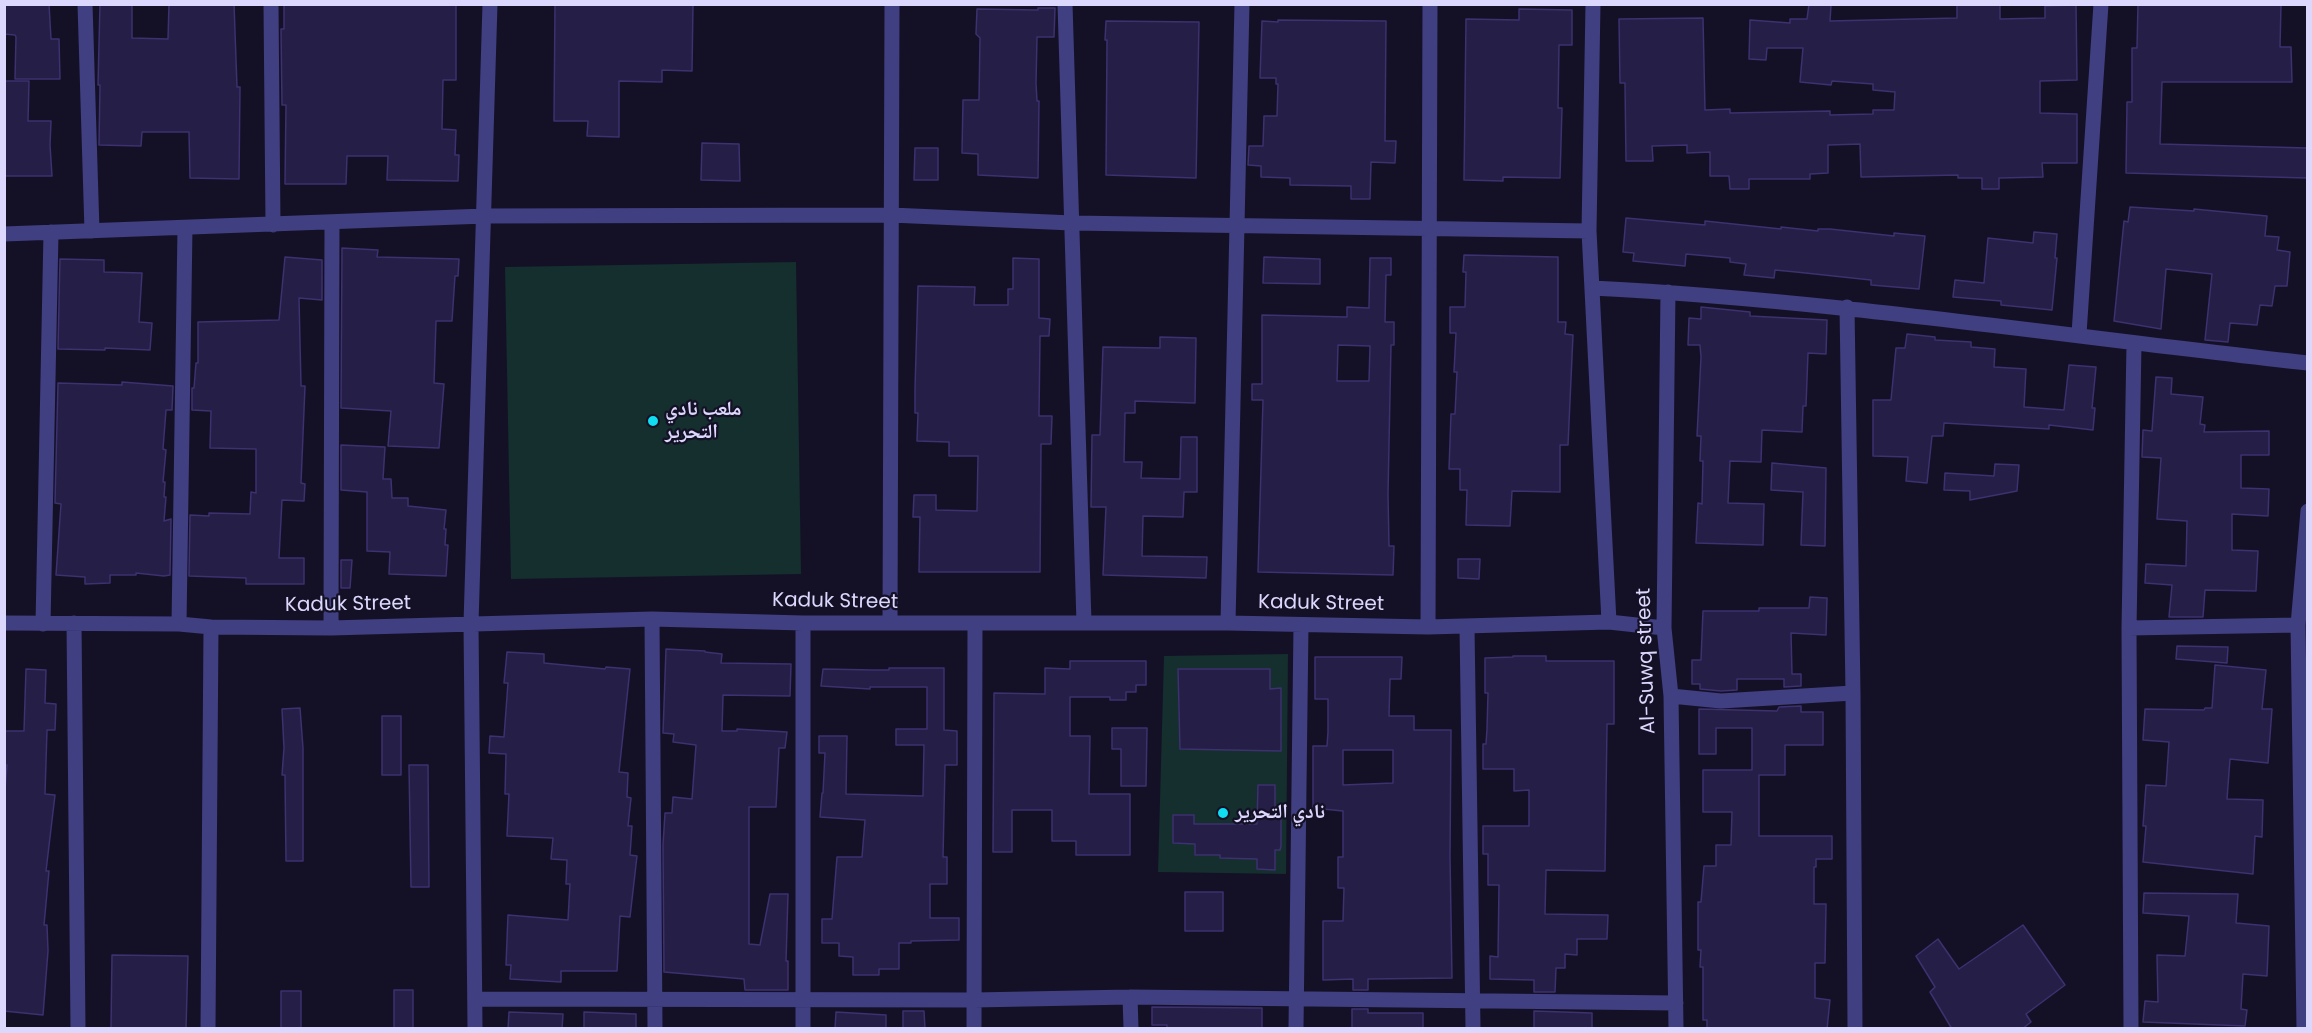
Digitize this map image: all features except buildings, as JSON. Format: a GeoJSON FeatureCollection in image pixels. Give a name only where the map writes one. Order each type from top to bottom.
{"type":"FeatureCollection","features":[{"type":"Feature","properties":{"kind":"street"},"geometry":{"type":"LineString","coordinates":[[85,4],[93,231]]}},
{"type":"Feature","properties":{"kind":"street"},"geometry":{"type":"LineString","coordinates":[[272,4],[273,225]]}},
{"type":"Feature","properties":{"kind":"street"},"geometry":{"type":"LineString","coordinates":[[475,1029],[471,623],[490,4]]}},
{"type":"Feature","properties":{"kind":"street"},"geometry":{"type":"LineString","coordinates":[[890,623],[892,4]]}},
{"type":"Feature","properties":{"kind":"street"},"geometry":{"type":"LineString","coordinates":[[1065,4],[1084,623]]}},
{"type":"Feature","properties":{"kind":"street"},"geometry":{"type":"LineString","coordinates":[[1228,622],[1242,4]]}},
{"type":"Feature","properties":{"kind":"street"},"geometry":{"type":"LineString","coordinates":[[1428,627],[1430,4]]}},
{"type":"Feature","properties":{"kind":"street"},"geometry":{"type":"LineString","coordinates":[[1593,4],[1589,231],[1610,622]]}},
{"type":"Feature","properties":{"kind":"street"},"geometry":{"type":"LineString","coordinates":[[2079,334],[2101,4]]}},
{"type":"Feature","properties":{"kind":"street"},"geometry":{"type":"LineString","coordinates":[[4,234],[484,216],[891,215],[1072,223],[1589,231]]}},
{"type":"Feature","properties":{"kind":"street"},"geometry":{"type":"LineString","coordinates":[[331,628],[332,222]]}},
{"type":"Feature","properties":{"kind":"street"},"geometry":{"type":"LineString","coordinates":[[179,624],[185,228]]}},
{"type":"Feature","properties":{"kind":"street"},"geometry":{"type":"LineString","coordinates":[[43,624],[51,232]]}},
{"type":"Feature","properties":{"kind":"street"},"geometry":{"type":"LineString","coordinates":[[1592,288],[1847,307],[2079,334],[2134,344],[2307,363]]}},
{"type":"Feature","properties":{"kind":"street","name":"Al-Suwq street"},"geometry":{"type":"LineString","coordinates":[[1668,292],[1664,628],[1671,696],[1676,1029]]}},
{"type":"Feature","properties":{"kind":"street"},"geometry":{"type":"LineString","coordinates":[[1847,307],[1855,1029]]}},
{"type":"Feature","properties":{"kind":"street"},"geometry":{"type":"LineString","coordinates":[[2132,1029],[2129,628],[2134,344]]}},
{"type":"Feature","properties":{"kind":"street"},"geometry":{"type":"LineString","coordinates":[[2304,1029],[2298,625],[2307,511]]}},
{"type":"Feature","properties":{"kind":"street"},"geometry":{"type":"LineString","coordinates":[[652,619],[655,1029]]}},
{"type":"Feature","properties":{"kind":"street","name":"Kaduk Street"},"geometry":{"type":"LineString","coordinates":[[4,623],[331,628],[652,619],[975,624],[1228,622],[1428,627],[1610,622],[1664,628]]}},
{"type":"Feature","properties":{"kind":"street"},"geometry":{"type":"LineString","coordinates":[[74,623],[78,1029]]}},
{"type":"Feature","properties":{"kind":"street"},"geometry":{"type":"LineString","coordinates":[[803,623],[803,1029]]}},
{"type":"Feature","properties":{"kind":"street"},"geometry":{"type":"LineString","coordinates":[[974,1029],[975,624]]}},
{"type":"Feature","properties":{"kind":"street"},"geometry":{"type":"LineString","coordinates":[[1296,1029],[1301,625]]}},
{"type":"Feature","properties":{"kind":"street"},"geometry":{"type":"LineString","coordinates":[[2129,628],[2298,625]]}},
{"type":"Feature","properties":{"kind":"street"},"geometry":{"type":"LineString","coordinates":[[208,1029],[211,627]]}},
{"type":"Feature","properties":{"kind":"street"},"geometry":{"type":"LineString","coordinates":[[1467,627],[1473,1029]]}},
{"type":"Feature","properties":{"kind":"street"},"geometry":{"type":"LineString","coordinates":[[1671,696],[1721,701],[1853,693]]}},
{"type":"Feature","properties":{"kind":"street"},"geometry":{"type":"LineString","coordinates":[[475,999],[974,1000],[1130,997],[1676,1003]]}},
{"type":"Feature","properties":{"kind":"street"},"geometry":{"type":"LineString","coordinates":[[1130,997],[1131,1029]]}},
{"type":"Feature","properties":{"kind":"green space","name":"ملعب نادي التحرير"},"geometry":{"type":"Polygon","coordinates":[[[796,262],[801,574],[511,579],[505,267],[796,262]]]}},
{"type":"Feature","properties":{"kind":"green space","name":"نادي التحرير"},"geometry":{"type":"Polygon","coordinates":[[[1288,654],[1286,874],[1158,872],[1164,656],[1288,654]]]}},
{"type":"Feature","properties":{"kind":"place","name":"ملعب نادي التحرير"},"geometry":{"type":"Point","coordinates":[653,421]}},
{"type":"Feature","properties":{"kind":"place","name":"نادي التحرير"},"geometry":{"type":"Point","coordinates":[1223,813]}}]}
